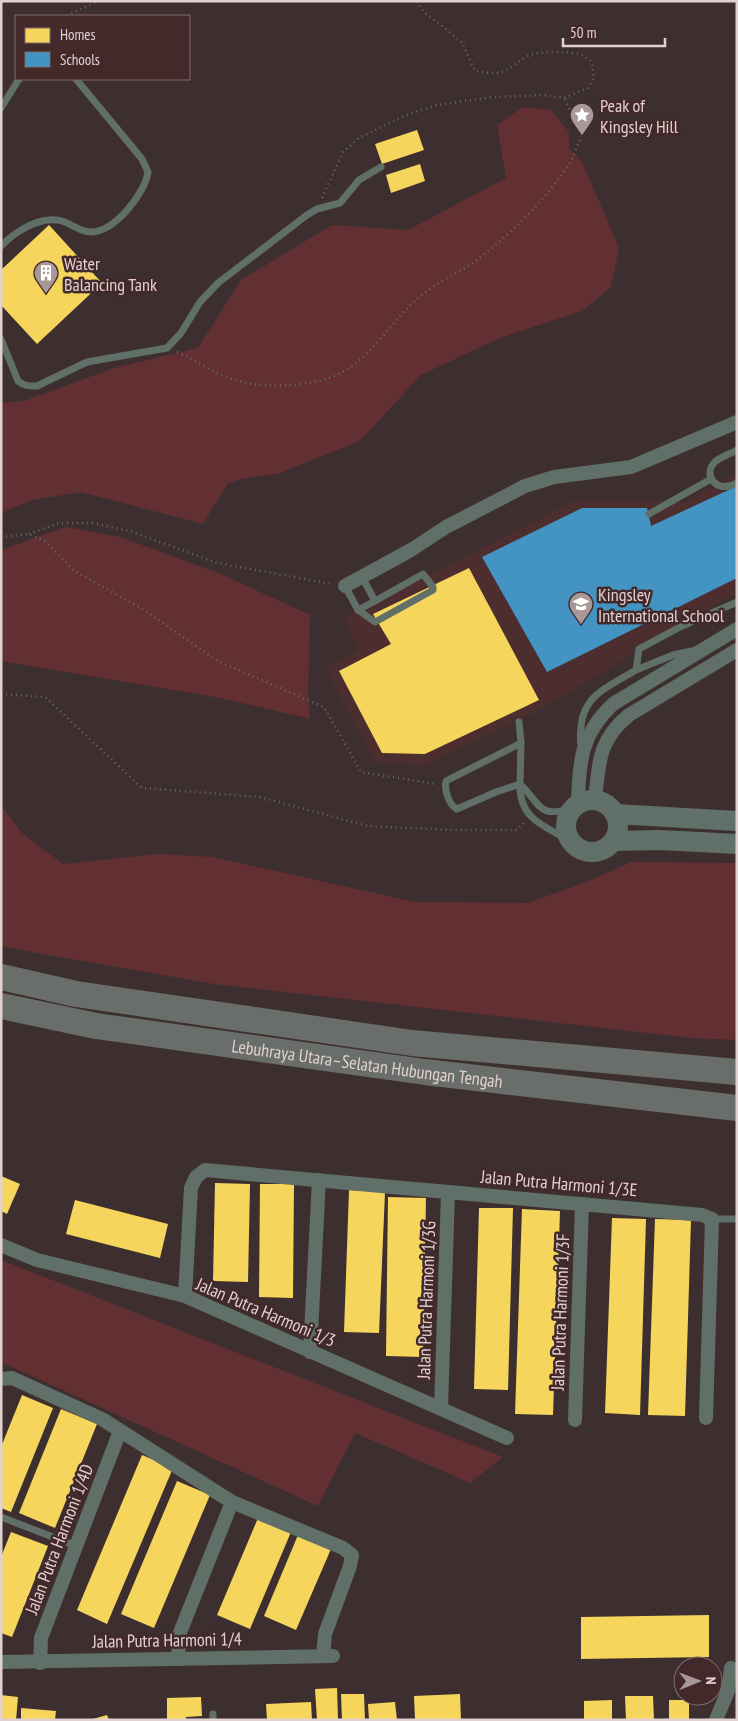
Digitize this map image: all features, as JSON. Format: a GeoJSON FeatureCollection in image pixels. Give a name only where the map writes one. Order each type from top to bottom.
{"type":"FeatureCollection","features":[{"type":"Feature","properties":{"kind":"highway","name":"Lebuhraya Utara–Selatan Hubungan Tengah"},"geometry":{"type":"LineString","coordinates":[[1,977],[76,994],[412,1043],[664,1067],[737,1072]]}},
{"type":"Feature","properties":{"kind":"highway","name":"Lebuhraya Utara–Selatan Hubungan Tengah"},"geometry":{"type":"LineString","coordinates":[[1,1006],[96,1026],[425,1072],[662,1101],[737,1108]]}},
{"type":"Feature","properties":{"kind":"main road"},"geometry":{"type":"LineString","coordinates":[[603,802],[616,814],[618,827],[614,841],[600,852],[591,853],[575,846],[569,840],[566,833],[566,820],[582,803],[603,802]]}},
{"type":"Feature","properties":{"kind":"main road"},"geometry":{"type":"LineString","coordinates":[[616,814],[737,821]]}},
{"type":"Feature","properties":{"kind":"main road"},"geometry":{"type":"LineString","coordinates":[[614,841],[660,840],[737,844]]}},
{"type":"Feature","properties":{"kind":"street"},"geometry":{"type":"LineString","coordinates":[[345,586],[411,550],[446,527],[524,486],[564,475],[631,467],[735,426]]}},
{"type":"Feature","properties":{"kind":"street"},"geometry":{"type":"LineString","coordinates":[[582,803],[582,752],[599,718],[613,704],[737,629]]}},
{"type":"Feature","properties":{"kind":"street"},"geometry":{"type":"LineString","coordinates":[[582,803],[602,747],[618,724],[630,714],[737,650]]}},
{"type":"Feature","properties":{"kind":"street","name":"Jalan Putra Harmoni 1/3E"},"geometry":{"type":"LineString","coordinates":[[185,1296],[191,1188],[196,1177],[205,1170],[702,1215],[712,1219]]}},
{"type":"Feature","properties":{"kind":"street"},"geometry":{"type":"LineString","coordinates":[[310,1352],[319,1180]]}},
{"type":"Feature","properties":{"kind":"street","name":"Jalan Putra Harmoni 1/3G"},"geometry":{"type":"LineString","coordinates":[[441,1409],[448,1192]]}},
{"type":"Feature","properties":{"kind":"street","name":"Jalan Putra Harmoni 1/3F"},"geometry":{"type":"LineString","coordinates":[[576,1420],[582,1204]]}},
{"type":"Feature","properties":{"kind":"street"},"geometry":{"type":"LineString","coordinates":[[706,1418],[712,1219]]}},
{"type":"Feature","properties":{"kind":"street","name":"Jalan Putra Harmoni 1/3"},"geometry":{"type":"LineString","coordinates":[[1,1245],[37,1260],[185,1296],[507,1438]]}},
{"type":"Feature","properties":{"kind":"street"},"geometry":{"type":"LineString","coordinates":[[1,1379],[12,1378],[102,1419],[232,1502],[179,1635],[178,1658]]}},
{"type":"Feature","properties":{"kind":"street","name":"Jalan Putra Harmoni 1/4D"},"geometry":{"type":"LineString","coordinates":[[40,1662],[41,1638],[120,1431]]}},
{"type":"Feature","properties":{"kind":"street","name":"Jalan Putra Harmoni 1/4"},"geometry":{"type":"LineString","coordinates":[[1,1662],[328,1656],[325,1634],[350,1566],[352,1555],[344,1548],[232,1502]]}},
{"type":"Feature","properties":{"kind":"street"},"geometry":{"type":"LineString","coordinates":[[716,1720],[728,1691],[731,1668]]}},
{"type":"Feature","properties":{"kind":"lane"},"geometry":{"type":"LineString","coordinates":[[1,108],[19,80]]}},
{"type":"Feature","properties":{"kind":"lane"},"geometry":{"type":"LineString","coordinates":[[1,246],[12,236],[43,220],[63,222],[82,231],[99,231],[110,225],[141,194],[148,172],[142,159],[77,80]]}},
{"type":"Feature","properties":{"kind":"lane"},"geometry":{"type":"LineString","coordinates":[[1,339],[18,381],[23,386],[37,386],[86,362],[167,348],[181,332],[200,302],[218,283],[317,209],[340,203],[359,180],[381,167]]}},
{"type":"Feature","properties":{"kind":"lane"},"geometry":{"type":"LineString","coordinates":[[737,450],[716,461],[711,468],[712,479],[718,486],[726,488],[737,483]]}},
{"type":"Feature","properties":{"kind":"lane"},"geometry":{"type":"LineString","coordinates":[[648,514],[712,479]]}},
{"type":"Feature","properties":{"kind":"lane"},"geometry":{"type":"LineString","coordinates":[[345,586],[358,610],[375,622],[433,590],[433,587],[423,574],[358,610]]}},
{"type":"Feature","properties":{"kind":"lane"},"geometry":{"type":"LineString","coordinates":[[362,576],[375,601]]}},
{"type":"Feature","properties":{"kind":"lane"},"geometry":{"type":"LineString","coordinates":[[636,670],[639,649],[680,627],[737,602]]}},
{"type":"Feature","properties":{"kind":"lane"},"geometry":{"type":"LineString","coordinates":[[582,752],[579,726],[582,714],[589,702],[607,687],[636,670],[673,655],[700,650]]}},
{"type":"Feature","properties":{"kind":"lane"},"geometry":{"type":"LineString","coordinates":[[519,722],[521,744],[520,784],[523,805],[536,822],[569,840]]}},
{"type":"Feature","properties":{"kind":"lane"},"geometry":{"type":"LineString","coordinates":[[520,784],[457,809],[451,805],[444,786],[450,777],[521,744]]}},
{"type":"Feature","properties":{"kind":"lane"},"geometry":{"type":"LineString","coordinates":[[520,784],[529,792],[535,804],[542,809],[559,812],[582,803]]}},
{"type":"Feature","properties":{"kind":"lane"},"geometry":{"type":"LineString","coordinates":[[712,1219],[737,1219]]}},
{"type":"Feature","properties":{"kind":"lane"},"geometry":{"type":"LineString","coordinates":[[1,1518],[77,1546]]}},
{"type":"Feature","properties":{"kind":"path"},"geometry":{"type":"LineString","coordinates":[[69,15],[98,1]]}},
{"type":"Feature","properties":{"kind":"path"},"geometry":{"type":"LineString","coordinates":[[317,209],[343,152],[359,138],[406,115],[437,105],[493,97],[543,95],[564,98],[588,88],[594,78],[592,62],[581,55],[563,53],[530,55],[508,70],[492,74],[475,71],[462,42],[424,12],[416,1]]}},
{"type":"Feature","properties":{"kind":"path"},"geometry":{"type":"LineString","coordinates":[[167,348],[194,359],[221,375],[246,383],[295,384],[319,381],[342,372],[365,358],[402,314],[423,294],[472,263],[495,245],[524,217],[558,178],[571,160],[582,136],[564,98]]}},
{"type":"Feature","properties":{"kind":"path"},"geometry":{"type":"LineString","coordinates":[[1,536],[29,534],[59,523],[92,523],[130,531],[217,563],[284,577],[345,586]]}},
{"type":"Feature","properties":{"kind":"path"},"geometry":{"type":"LineString","coordinates":[[29,534],[46,542],[73,570],[144,610],[218,661],[324,707],[361,772],[444,786]]}},
{"type":"Feature","properties":{"kind":"path"},"geometry":{"type":"LineString","coordinates":[[1,694],[45,697],[142,788],[260,797],[368,826],[450,830],[517,830],[530,816]]}},
{"type":"Feature","properties":{"kind":"shaded area"},"geometry":{"type":"Polygon","coordinates":[[[523,107],[551,110],[569,132],[569,148],[583,164],[619,248],[611,287],[582,311],[500,338],[421,375],[360,441],[277,474],[245,478],[228,483],[203,524],[81,492],[32,500],[1,513],[1,403],[24,401],[114,368],[198,348],[241,280],[332,225],[408,230],[506,178],[497,125],[523,107]]]}},
{"type":"Feature","properties":{"kind":"shaded area"},"geometry":{"type":"Polygon","coordinates":[[[737,473],[737,592],[536,712],[424,766],[375,762],[325,667],[358,650],[345,617],[578,499],[685,502],[737,473]]]}},
{"type":"Feature","properties":{"kind":"shaded area"},"geometry":{"type":"Polygon","coordinates":[[[66,527],[120,537],[221,574],[310,615],[308,697],[310,719],[221,698],[1,661],[1,550],[66,527]]]}},
{"type":"Feature","properties":{"kind":"shaded area"},"geometry":{"type":"Polygon","coordinates":[[[1,806],[23,834],[63,864],[158,854],[212,857],[415,902],[528,903],[594,879],[631,862],[737,863],[737,1040],[692,1038],[214,984],[9,948],[1,945],[1,806]]]}},
{"type":"Feature","properties":{"kind":"shaded area"},"geometry":{"type":"Polygon","coordinates":[[[1,1260],[503,1457],[470,1483],[355,1433],[318,1506],[1,1362],[1,1260]]]}},
{"type":"Feature","properties":{"kind":"building: Homes"},"geometry":{"type":"Polygon","coordinates":[[[417,130],[424,150],[382,164],[375,144],[417,130]]]}},
{"type":"Feature","properties":{"kind":"building: Homes"},"geometry":{"type":"Polygon","coordinates":[[[420,164],[425,181],[391,193],[386,175],[420,164]]]}},
{"type":"Feature","properties":{"kind":"building: Homes","name":"Water Balancing Tank"},"geometry":{"type":"Polygon","coordinates":[[[49,225],[102,283],[37,344],[1,305],[1,270],[49,225]]]}},
{"type":"Feature","properties":{"kind":"building: Homes"},"geometry":{"type":"Polygon","coordinates":[[[469,568],[539,700],[425,754],[382,753],[339,671],[391,644],[373,614],[469,568]]]}},
{"type":"Feature","properties":{"kind":"building: Homes"},"geometry":{"type":"Polygon","coordinates":[[[1,1176],[20,1184],[7,1214],[1,1211],[1,1176]]]}},
{"type":"Feature","properties":{"kind":"building: Homes"},"geometry":{"type":"Polygon","coordinates":[[[215,1183],[250,1184],[248,1282],[213,1281],[215,1183]]]}},
{"type":"Feature","properties":{"kind":"building: Homes"},"geometry":{"type":"Polygon","coordinates":[[[260,1184],[294,1184],[293,1298],[259,1297],[260,1184]]]}},
{"type":"Feature","properties":{"kind":"building: Homes"},"geometry":{"type":"Polygon","coordinates":[[[349,1190],[385,1192],[379,1333],[344,1332],[349,1190]]]}},
{"type":"Feature","properties":{"kind":"building: Homes"},"geometry":{"type":"Polygon","coordinates":[[[388,1197],[426,1198],[423,1357],[386,1356],[388,1197]]]}},
{"type":"Feature","properties":{"kind":"building: Homes"},"geometry":{"type":"Polygon","coordinates":[[[75,1200],[168,1224],[160,1258],[66,1234],[75,1200]]]}},
{"type":"Feature","properties":{"kind":"building: Homes"},"geometry":{"type":"Polygon","coordinates":[[[479,1208],[513,1208],[508,1390],[474,1389],[479,1208]]]}},
{"type":"Feature","properties":{"kind":"building: Homes"},"geometry":{"type":"Polygon","coordinates":[[[522,1209],[560,1211],[553,1415],[515,1414],[522,1209]]]}},
{"type":"Feature","properties":{"kind":"building: Homes"},"geometry":{"type":"Polygon","coordinates":[[[612,1218],[646,1219],[640,1415],[605,1413],[612,1218]]]}},
{"type":"Feature","properties":{"kind":"building: Homes"},"geometry":{"type":"Polygon","coordinates":[[[655,1219],[691,1220],[685,1416],[648,1415],[655,1219]]]}},
{"type":"Feature","properties":{"kind":"building: Homes"},"geometry":{"type":"Polygon","coordinates":[[[22,1395],[53,1408],[11,1512],[1,1508],[1,1447],[22,1395]]]}},
{"type":"Feature","properties":{"kind":"building: Homes"},"geometry":{"type":"Polygon","coordinates":[[[61,1409],[97,1424],[55,1528],[19,1513],[61,1409]]]}},
{"type":"Feature","properties":{"kind":"building: Homes"},"geometry":{"type":"Polygon","coordinates":[[[142,1455],[173,1468],[107,1624],[77,1610],[142,1455]]]}},
{"type":"Feature","properties":{"kind":"building: Homes"},"geometry":{"type":"Polygon","coordinates":[[[177,1481],[210,1495],[154,1628],[121,1614],[177,1481]]]}},
{"type":"Feature","properties":{"kind":"building: Homes"},"geometry":{"type":"Polygon","coordinates":[[[258,1518],[291,1532],[250,1629],[217,1615],[258,1518]]]}},
{"type":"Feature","properties":{"kind":"building: Homes"},"geometry":{"type":"Polygon","coordinates":[[[11,1532],[48,1546],[12,1637],[1,1633],[1,1557],[11,1532]]]}},
{"type":"Feature","properties":{"kind":"building: Homes"},"geometry":{"type":"Polygon","coordinates":[[[298,1535],[331,1549],[296,1630],[264,1616],[298,1535]]]}},
{"type":"Feature","properties":{"kind":"building: Homes"},"geometry":{"type":"Polygon","coordinates":[[[709,1615],[709,1656],[581,1659],[581,1617],[709,1615]]]}},
{"type":"Feature","properties":{"kind":"building: Homes"},"geometry":{"type":"Polygon","coordinates":[[[337,1688],[338,1720],[317,1720],[315,1689],[337,1688]]]}},
{"type":"Feature","properties":{"kind":"building: Homes"},"geometry":{"type":"Polygon","coordinates":[[[341,1694],[364,1694],[365,1720],[342,1720],[341,1694]]]}},
{"type":"Feature","properties":{"kind":"building: Homes"},"geometry":{"type":"Polygon","coordinates":[[[460,1694],[461,1720],[415,1720],[414,1696],[460,1694]]]}},
{"type":"Feature","properties":{"kind":"building: Homes"},"geometry":{"type":"Polygon","coordinates":[[[1,1695],[18,1697],[16,1720],[1,1720],[1,1695]]]}},
{"type":"Feature","properties":{"kind":"building: Homes"},"geometry":{"type":"Polygon","coordinates":[[[625,1696],[653,1696],[654,1720],[626,1720],[625,1696]]]}},
{"type":"Feature","properties":{"kind":"building: Homes"},"geometry":{"type":"Polygon","coordinates":[[[201,1697],[202,1716],[186,1717],[186,1720],[167,1720],[167,1698],[201,1697]]]}},
{"type":"Feature","properties":{"kind":"building: Homes"},"geometry":{"type":"Polygon","coordinates":[[[612,1700],[612,1720],[584,1720],[584,1701],[612,1700]]]}},
{"type":"Feature","properties":{"kind":"building: Homes"},"geometry":{"type":"Polygon","coordinates":[[[669,1700],[673,1700],[673,1706],[689,1706],[689,1720],[669,1720],[669,1700]]]}},
{"type":"Feature","properties":{"kind":"building: Homes"},"geometry":{"type":"Polygon","coordinates":[[[311,1702],[312,1720],[267,1720],[266,1704],[311,1702]]]}},
{"type":"Feature","properties":{"kind":"building: Homes"},"geometry":{"type":"Polygon","coordinates":[[[395,1702],[397,1720],[369,1720],[368,1704],[395,1702]]]}},
{"type":"Feature","properties":{"kind":"building: Homes"},"geometry":{"type":"Polygon","coordinates":[[[21,1708],[56,1711],[55,1720],[21,1720],[21,1708]]]}},
{"type":"Feature","properties":{"kind":"building: Homes"},"geometry":{"type":"Polygon","coordinates":[[[107,1715],[109,1720],[93,1720],[93,1719],[107,1715]]]}},
{"type":"Feature","properties":{"kind":"building: Schools","name":"Kingsley International School"},"geometry":{"type":"Polygon","coordinates":[[[737,486],[737,578],[547,672],[482,557],[582,508],[647,508],[651,526],[737,486]]]}},
{"type":"Feature","properties":{"kind":"place","name":"Peak of Kingsley Hill"},"geometry":{"type":"Point","coordinates":[582,136]}},
{"type":"Feature","properties":{"kind":"place","name":"Water Balancing Tank"},"geometry":{"type":"Point","coordinates":[46,294]}},
{"type":"Feature","properties":{"kind":"place","name":"Kingsley International School"},"geometry":{"type":"Point","coordinates":[581,625]}}]}
